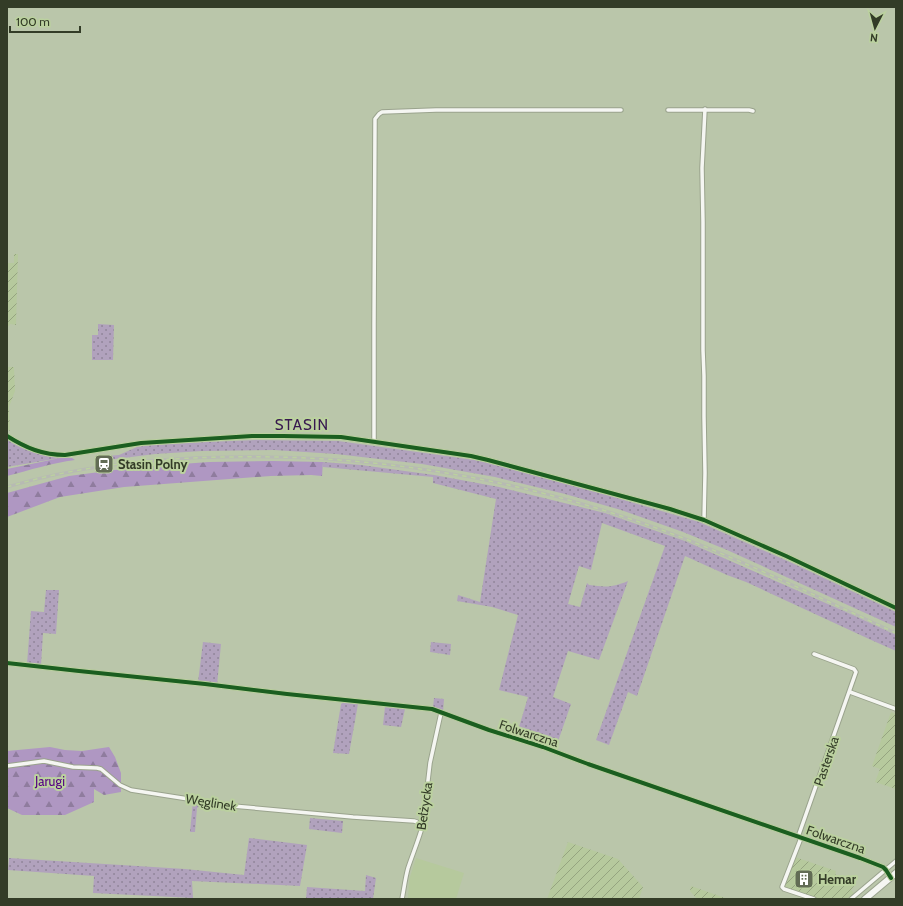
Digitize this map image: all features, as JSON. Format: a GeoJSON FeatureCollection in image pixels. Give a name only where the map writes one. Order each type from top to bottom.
{"type":"FeatureCollection","features":[{"type":"Feature","properties":{"kind":"main road"},"geometry":{"type":"LineString","coordinates":[[867,897],[893,875]]}},
{"type":"Feature","properties":{"kind":"street"},"geometry":{"type":"LineString","coordinates":[[374,442],[375,120],[379,114],[382,112],[436,110],[621,110]]}},
{"type":"Feature","properties":{"kind":"street"},"geometry":{"type":"LineString","coordinates":[[668,110],[753,111]]}},
{"type":"Feature","properties":{"kind":"street"},"geometry":{"type":"LineString","coordinates":[[704,520],[705,473],[702,168],[705,110]]}},
{"type":"Feature","properties":{"kind":"street"},"geometry":{"type":"LineString","coordinates":[[7,436],[27,447],[54,455],[70,455],[141,443],[252,436],[341,437],[471,456],[670,509],[704,520],[792,559],[896,608]]}},
{"type":"Feature","properties":{"kind":"street","name":"Pasterska"},"geometry":{"type":"LineString","coordinates":[[814,654],[854,669],[856,672],[782,887],[814,899]]}},
{"type":"Feature","properties":{"kind":"street","name":"Folwarczna"},"geometry":{"type":"LineString","coordinates":[[7,662],[309,697],[432,709],[860,858],[879,865],[886,870]]}},
{"type":"Feature","properties":{"kind":"street"},"geometry":{"type":"LineString","coordinates":[[850,692],[896,709]]}},
{"type":"Feature","properties":{"kind":"street","name":"Bełżycka"},"geometry":{"type":"LineString","coordinates":[[402,899],[408,868],[422,826],[430,763],[441,713]]}},
{"type":"Feature","properties":{"kind":"street","name":"Węglinek"},"geometry":{"type":"LineString","coordinates":[[7,766],[44,761],[73,767],[97,768],[101,769],[120,785],[131,790],[234,806],[414,821],[422,826]]}},
{"type":"Feature","properties":{"kind":"street"},"geometry":{"type":"LineString","coordinates":[[851,899],[896,860]]}},
{"type":"Feature","properties":{"kind":"street"},"geometry":{"type":"LineString","coordinates":[[886,870],[893,875]]}},
{"type":"Feature","properties":{"kind":"shaded area"},"geometry":{"type":"Polygon","coordinates":[[[14,254],[18,254],[16,325],[10,324],[7,326],[7,263],[14,263],[14,254]]]}},
{"type":"Feature","properties":{"kind":"shaded area"},"geometry":{"type":"Polygon","coordinates":[[[98,324],[114,325],[113,360],[92,360],[92,335],[98,335],[98,324]]]}},
{"type":"Feature","properties":{"kind":"shaded area"},"geometry":{"type":"Polygon","coordinates":[[[8,367],[14,367],[15,391],[9,407],[10,431],[7,429],[8,367]]]}},
{"type":"Feature","properties":{"kind":"shaded area"},"geometry":{"type":"Polygon","coordinates":[[[7,440],[33,452],[60,458],[7,467],[7,440]]]}},
{"type":"Feature","properties":{"kind":"shaded area"},"geometry":{"type":"Polygon","coordinates":[[[256,440],[338,441],[481,461],[699,522],[792,563],[896,612],[896,627],[727,550],[683,532],[621,510],[565,494],[495,477],[422,464],[336,454],[274,450],[202,451],[155,454],[107,460],[107,456],[119,455],[137,447],[160,444],[256,440]]]}},
{"type":"Feature","properties":{"kind":"shaded area"},"geometry":{"type":"Polygon","coordinates":[[[323,462],[361,465],[434,475],[499,487],[605,513],[685,541],[896,635],[896,651],[746,582],[685,556],[637,696],[628,692],[609,745],[596,740],[665,546],[602,523],[591,570],[579,566],[568,604],[580,607],[587,583],[589,585],[608,586],[617,585],[628,581],[599,660],[568,651],[553,697],[571,704],[555,750],[516,737],[528,697],[499,690],[518,615],[492,607],[457,601],[458,595],[480,602],[496,499],[433,483],[433,477],[323,467],[323,462]]]}},
{"type":"Feature","properties":{"kind":"shaded area"},"geometry":{"type":"Polygon","coordinates":[[[46,590],[59,590],[56,634],[43,633],[41,665],[27,664],[31,611],[44,612],[46,590]]]}},
{"type":"Feature","properties":{"kind":"shaded area"},"geometry":{"type":"Polygon","coordinates":[[[203,642],[221,644],[217,685],[198,682],[203,642]]]}},
{"type":"Feature","properties":{"kind":"shaded area"},"geometry":{"type":"Polygon","coordinates":[[[431,642],[451,644],[450,655],[430,652],[431,642]]]}},
{"type":"Feature","properties":{"kind":"shaded area"},"geometry":{"type":"Polygon","coordinates":[[[434,698],[444,699],[443,712],[433,708],[434,698]]]}},
{"type":"Feature","properties":{"kind":"shaded area"},"geometry":{"type":"Polygon","coordinates":[[[344,702],[358,704],[349,754],[333,753],[341,704],[344,702]]]}},
{"type":"Feature","properties":{"kind":"shaded area"},"geometry":{"type":"Polygon","coordinates":[[[385,707],[405,709],[401,727],[383,725],[385,707]]]}},
{"type":"Feature","properties":{"kind":"shaded area"},"geometry":{"type":"Polygon","coordinates":[[[891,712],[896,714],[896,789],[875,782],[880,769],[872,766],[891,712]]]}},
{"type":"Feature","properties":{"kind":"shaded area"},"geometry":{"type":"Polygon","coordinates":[[[193,801],[205,803],[206,806],[202,805],[197,808],[195,832],[190,832],[193,801]]]}},
{"type":"Feature","properties":{"kind":"shaded area"},"geometry":{"type":"Polygon","coordinates":[[[310,818],[343,821],[342,833],[309,829],[310,818]]]}},
{"type":"Feature","properties":{"kind":"shaded area"},"geometry":{"type":"Polygon","coordinates":[[[249,838],[307,845],[300,886],[192,881],[193,898],[93,893],[94,876],[8,870],[9,858],[185,869],[244,875],[249,838]]]}},
{"type":"Feature","properties":{"kind":"shaded area"},"geometry":{"type":"Polygon","coordinates":[[[568,842],[618,859],[643,887],[639,899],[547,899],[568,842]]]}},
{"type":"Feature","properties":{"kind":"shaded area"},"geometry":{"type":"Polygon","coordinates":[[[795,857],[836,871],[835,878],[854,886],[851,890],[854,893],[847,899],[818,899],[785,887],[795,857]]]}},
{"type":"Feature","properties":{"kind":"shaded area"},"geometry":{"type":"Polygon","coordinates":[[[416,858],[464,873],[456,899],[408,899],[409,880],[416,858]]]}},
{"type":"Feature","properties":{"kind":"shaded area"},"geometry":{"type":"Polygon","coordinates":[[[366,875],[376,878],[373,899],[306,899],[307,887],[365,891],[366,875]]]}},
{"type":"Feature","properties":{"kind":"shaded area"},"geometry":{"type":"Polygon","coordinates":[[[691,886],[728,899],[697,899],[690,891],[691,886]]]}},
{"type":"Feature","properties":{"kind":"green space"},"geometry":{"type":"Polygon","coordinates":[[[60,458],[72,458],[75,460],[7,476],[7,469],[60,458]]]}},
{"type":"Feature","properties":{"kind":"green space"},"geometry":{"type":"Polygon","coordinates":[[[209,462],[323,462],[322,476],[271,476],[124,487],[60,497],[7,517],[7,493],[69,476],[154,466],[209,462]]]}},
{"type":"Feature","properties":{"kind":"green space","name":"Jarugi"},"geometry":{"type":"Polygon","coordinates":[[[50,747],[82,751],[109,747],[115,757],[121,773],[121,792],[104,795],[94,789],[94,802],[65,815],[22,815],[7,808],[7,751],[50,747]]]}},
{"type":"Feature","properties":{"kind":"railway"},"geometry":{"type":"LineString","coordinates":[[7,487],[61,474],[116,464],[171,459],[227,457],[280,457],[333,460],[386,464],[439,472],[491,481],[543,493],[645,524],[709,548],[896,633]]}},
{"type":"Feature","properties":{"kind":"cycle path"},"geometry":{"type":"LineString","coordinates":[[7,436],[35,450],[57,455],[141,443],[252,436],[283,436],[341,437],[471,456],[670,509],[704,520],[786,556],[896,608]]}},
{"type":"Feature","properties":{"kind":"cycle path"},"geometry":{"type":"LineString","coordinates":[[7,663],[432,709],[860,858],[883,867],[891,878]]}},
{"type":"Feature","properties":{"kind":"place","name":"Stasin Polny"},"geometry":{"type":"Point","coordinates":[104,464]}},
{"type":"Feature","properties":{"kind":"place","name":"Hemar"},"geometry":{"type":"Point","coordinates":[804,879]}},
{"type":"Feature","properties":{"kind":"district","name":"STASIN"},"geometry":{"type":"Point","coordinates":[302,425]}}]}
